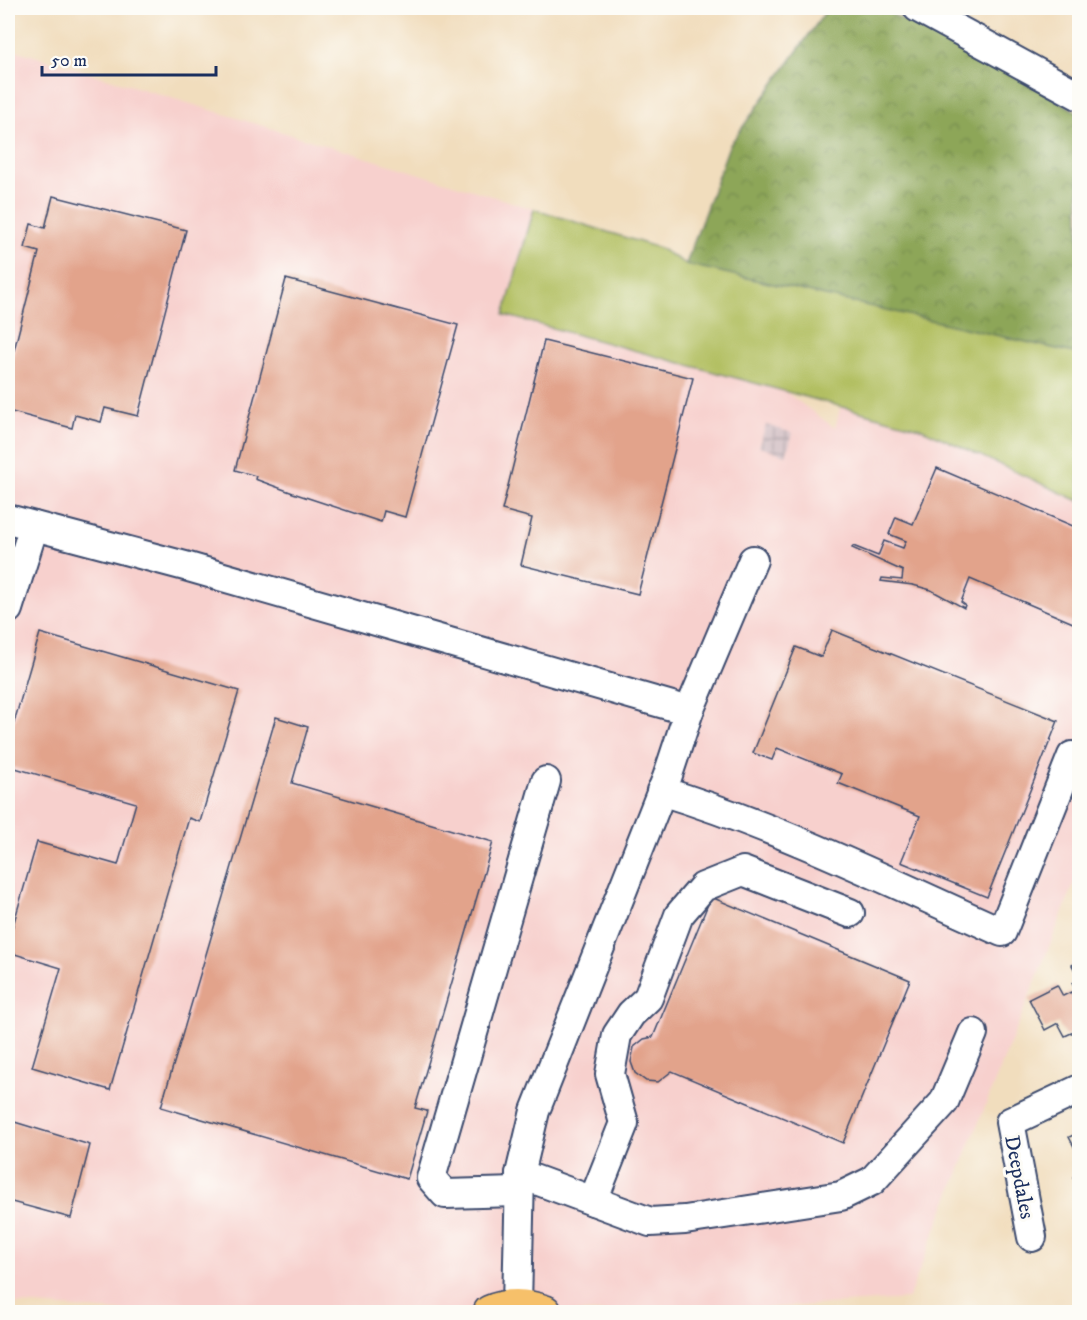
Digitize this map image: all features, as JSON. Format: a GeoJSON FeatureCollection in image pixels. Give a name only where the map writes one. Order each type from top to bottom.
{"type":"FeatureCollection","features":[{"type":"Feature","properties":{"kind":"street"},"geometry":{"type":"LineString","coordinates":[[918,8],[1080,96]]}},
{"type":"Feature","properties":{"kind":"street"},"geometry":{"type":"LineString","coordinates":[[8,609],[21,522],[185,566],[689,711]]}},
{"type":"Feature","properties":{"kind":"street"},"geometry":{"type":"LineString","coordinates":[[517,1310],[519,1183],[535,1111],[661,791],[689,711],[753,560]]}},
{"type":"Feature","properties":{"kind":"street"},"geometry":{"type":"LineString","coordinates":[[661,791],[712,807],[769,829],[1002,932],[1072,756]]}},
{"type":"Feature","properties":{"kind":"street"},"geometry":{"type":"LineString","coordinates":[[546,781],[431,1178],[445,1194],[519,1183],[593,1201],[650,1222],[685,1220],[841,1196],[872,1181],[944,1102],[973,1033]]}},
{"type":"Feature","properties":{"kind":"street"},"geometry":{"type":"LineString","coordinates":[[593,1201],[624,1123],[610,1074],[617,1035],[631,1014],[648,998],[679,915],[703,887],[743,871],[850,914]]}},
{"type":"Feature","properties":{"kind":"street","name":"Deepdales"},"geometry":{"type":"LineString","coordinates":[[1032,1237],[1010,1122],[1080,1089]]}},
{"type":"Feature","properties":{"kind":"shaded area"},"geometry":{"type":"Polygon","coordinates":[[[8,48],[534,209],[835,428],[851,366],[1079,463],[1079,872],[908,1299],[703,1312],[130,1312],[8,1303],[8,48]]]}},
{"type":"Feature","properties":{"kind":"shaded area"},"geometry":{"type":"Polygon","coordinates":[[[766,425],[793,433],[786,455],[759,447],[766,425]]]}},
{"type":"Feature","properties":{"kind":"green space"},"geometry":{"type":"Polygon","coordinates":[[[828,8],[880,8],[1037,88],[1079,113],[1079,354],[686,264],[729,146],[828,8]]]}},
{"type":"Feature","properties":{"kind":"green space"},"geometry":{"type":"Polygon","coordinates":[[[534,209],[659,248],[686,264],[1079,354],[1079,501],[920,428],[504,315],[534,209]]]}},
{"type":"Feature","properties":{"kind":"building"},"geometry":{"type":"Polygon","coordinates":[[[53,196],[186,230],[138,416],[105,408],[101,422],[75,415],[72,428],[8,411],[8,374],[39,252],[25,248],[31,224],[45,228],[53,196]]]}},
{"type":"Feature","properties":{"kind":"building"},"geometry":{"type":"Polygon","coordinates":[[[286,279],[458,325],[405,517],[384,511],[381,522],[293,493],[255,479],[256,476],[235,470],[286,279]]]}},
{"type":"Feature","properties":{"kind":"building"},"geometry":{"type":"Polygon","coordinates":[[[544,341],[693,378],[638,594],[521,565],[532,518],[502,510],[544,341]]]}},
{"type":"Feature","properties":{"kind":"building"},"geometry":{"type":"Polygon","coordinates":[[[937,468],[1080,529],[1080,626],[970,579],[961,602],[965,605],[964,608],[931,590],[881,581],[882,578],[902,580],[903,571],[852,548],[853,546],[878,556],[884,541],[903,548],[906,541],[889,534],[896,517],[913,524],[937,468]]]}},
{"type":"Feature","properties":{"kind":"building"},"geometry":{"type":"Polygon","coordinates":[[[832,630],[1058,721],[987,897],[901,862],[920,816],[838,783],[842,774],[777,748],[772,760],[753,753],[796,647],[821,657],[832,630]]]}},
{"type":"Feature","properties":{"kind":"building"},"geometry":{"type":"Polygon","coordinates":[[[40,633],[239,691],[200,822],[189,818],[110,1090],[32,1067],[61,968],[8,952],[8,943],[37,842],[118,865],[136,803],[8,766],[8,743],[40,633]]]}},
{"type":"Feature","properties":{"kind":"building"},"geometry":{"type":"Polygon","coordinates":[[[276,717],[308,727],[292,783],[493,842],[415,1108],[427,1111],[407,1179],[161,1107],[276,717]]]}},
{"type":"Feature","properties":{"kind":"building"},"geometry":{"type":"Polygon","coordinates":[[[711,897],[910,980],[843,1143],[672,1071],[658,1082],[646,1081],[635,1073],[631,1062],[634,1047],[644,1039],[653,1037],[711,897]]]}},
{"type":"Feature","properties":{"kind":"building"},"geometry":{"type":"Polygon","coordinates":[[[1080,961],[1080,980],[1072,965],[1080,961]]]}},
{"type":"Feature","properties":{"kind":"building"},"geometry":{"type":"Polygon","coordinates":[[[1080,980],[1080,998],[1072,983],[1080,980]]]}},
{"type":"Feature","properties":{"kind":"building"},"geometry":{"type":"Polygon","coordinates":[[[1057,985],[1063,996],[1071,992],[1080,1008],[1080,1029],[1065,1036],[1058,1023],[1045,1030],[1029,999],[1057,985]]]}},
{"type":"Feature","properties":{"kind":"building"},"geometry":{"type":"Polygon","coordinates":[[[8,1120],[90,1145],[71,1218],[8,1201],[8,1120]]]}},
{"type":"Feature","properties":{"kind":"building"},"geometry":{"type":"Polygon","coordinates":[[[1080,1132],[1080,1158],[1069,1137],[1080,1132]]]}},
{"type":"Feature","properties":{"kind":"building"},"geometry":{"type":"Polygon","coordinates":[[[1080,1173],[1080,1190],[1073,1177],[1080,1173]]]}}]}
